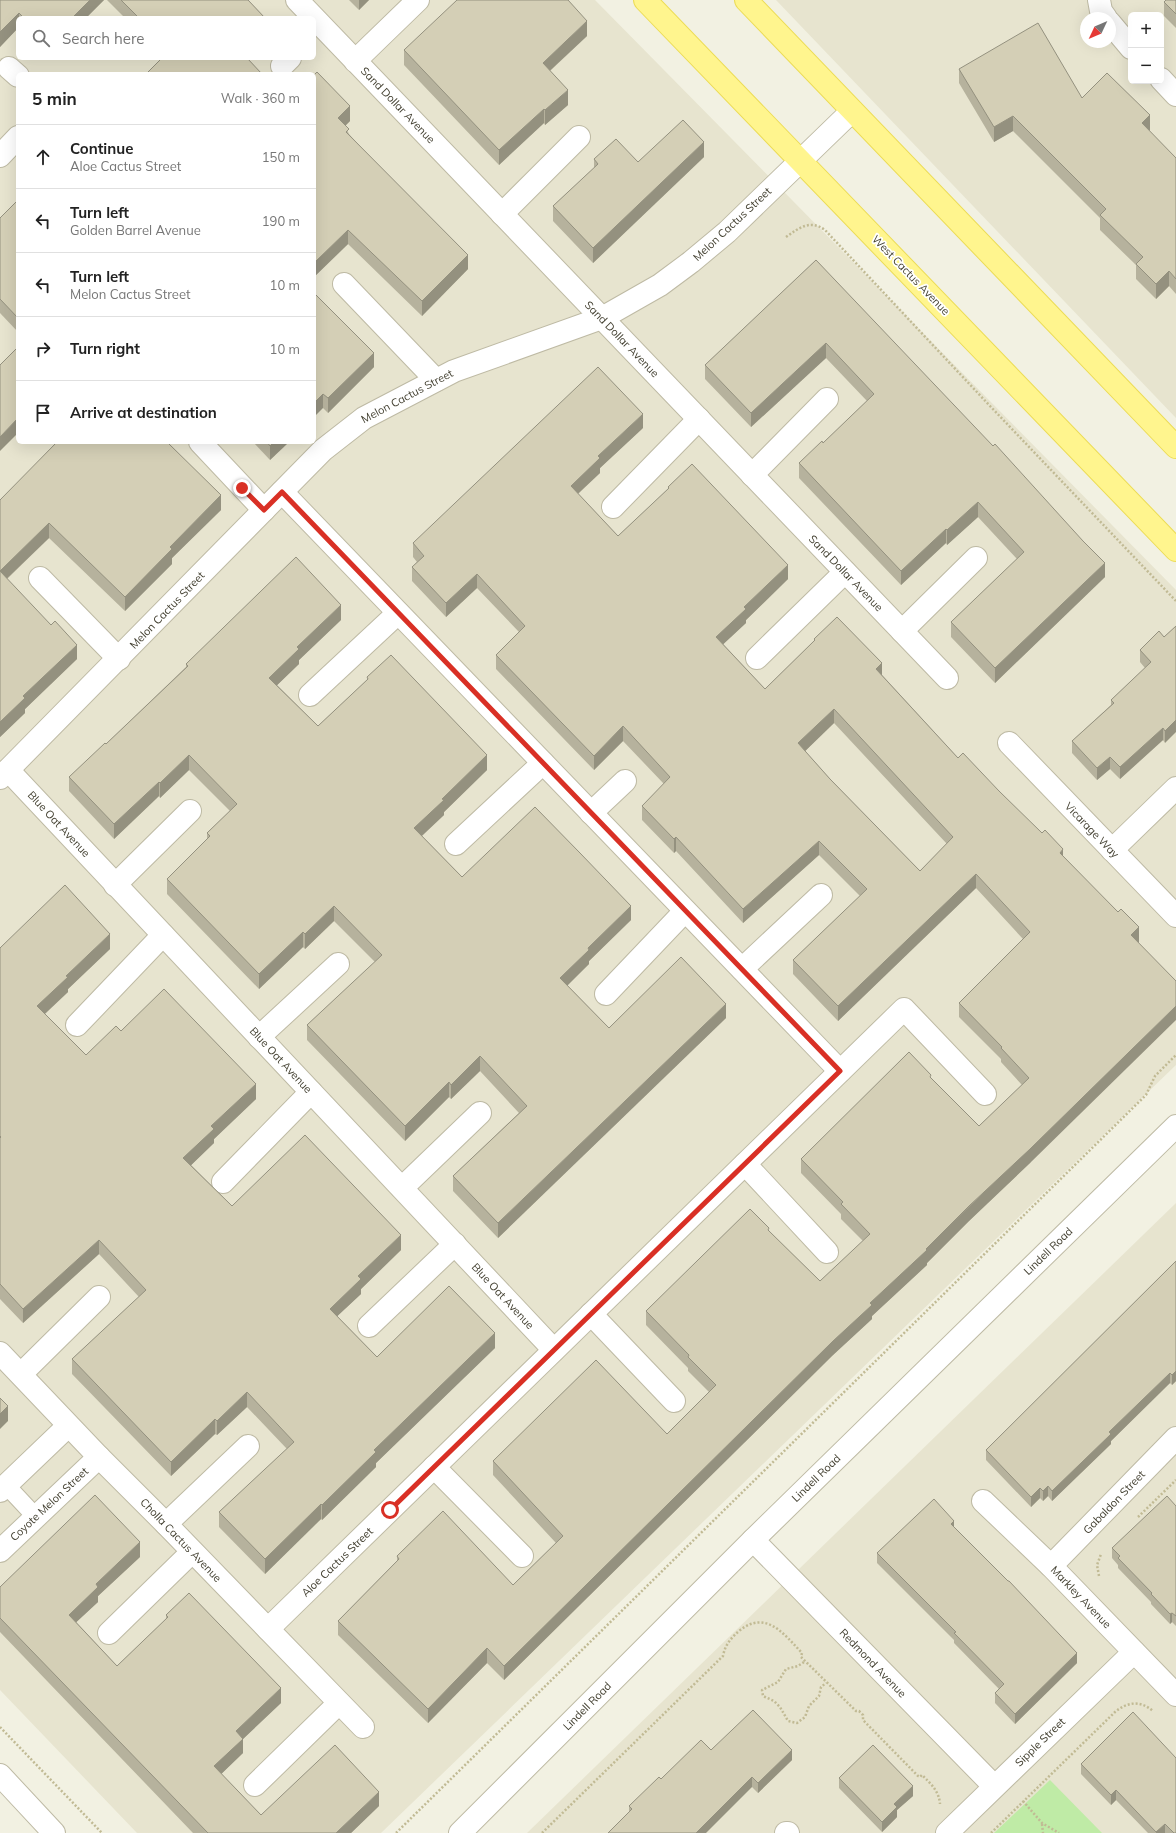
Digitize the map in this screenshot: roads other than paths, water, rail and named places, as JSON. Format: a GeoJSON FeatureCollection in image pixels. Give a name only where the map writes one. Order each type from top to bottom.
{"type":"FeatureCollection","features":[{"type":"Feature","properties":{"kind":"main road","name":"West Cactus Avenue"},"geometry":{"type":"LineString","coordinates":[[645,0],[1176,550]]}},
{"type":"Feature","properties":{"kind":"main road"},"geometry":{"type":"LineString","coordinates":[[746,0],[1176,448]]}},
{"type":"Feature","properties":{"kind":"street","name":"Sand Dollar Avenue"},"geometry":{"type":"LineString","coordinates":[[297,0],[308,16]]}},
{"type":"Feature","properties":{"kind":"street"},"geometry":{"type":"LineString","coordinates":[[355,61],[418,0]]}},
{"type":"Feature","properties":{"kind":"street"},"geometry":{"type":"LineString","coordinates":[[1099,0],[1102,12]]}},
{"type":"Feature","properties":{"kind":"street","name":"Sand Dollar Avenue"},"geometry":{"type":"LineString","coordinates":[[318,30],[355,61],[947,678]]}},
{"type":"Feature","properties":{"kind":"street"},"geometry":{"type":"LineString","coordinates":[[1116,30],[1128,44]]}},
{"type":"Feature","properties":{"kind":"street"},"geometry":{"type":"LineString","coordinates":[[1164,82],[1176,95]]}},
{"type":"Feature","properties":{"kind":"street","name":"Melon Cactus Street"},"geometry":{"type":"LineString","coordinates":[[4,774],[323,450],[364,418],[454,371],[602,318],[660,285],[726,232],[852,111]]}},
{"type":"Feature","properties":{"kind":"street"},"geometry":{"type":"LineString","coordinates":[[502,214],[579,137]]}},
{"type":"Feature","properties":{"kind":"street"},"geometry":{"type":"LineString","coordinates":[[0,156],[16,139]]}},
{"type":"Feature","properties":{"kind":"street"},"geometry":{"type":"LineString","coordinates":[[344,284],[436,380]]}},
{"type":"Feature","properties":{"kind":"street"},"geometry":{"type":"LineString","coordinates":[[752,475],[827,399]]}},
{"type":"Feature","properties":{"kind":"street"},"geometry":{"type":"LineString","coordinates":[[613,507],[699,419]]}},
{"type":"Feature","properties":{"kind":"street"},"geometry":{"type":"LineString","coordinates":[[202,444],[264,510]]}},
{"type":"Feature","properties":{"kind":"street"},"geometry":{"type":"LineString","coordinates":[[282,492],[840,1071]]}},
{"type":"Feature","properties":{"kind":"street"},"geometry":{"type":"LineString","coordinates":[[902,631],[976,558]]}},
{"type":"Feature","properties":{"kind":"street"},"geometry":{"type":"LineString","coordinates":[[757,658],[845,572]]}},
{"type":"Feature","properties":{"kind":"street"},"geometry":{"type":"LineString","coordinates":[[40,578],[119,658]]}},
{"type":"Feature","properties":{"kind":"street"},"geometry":{"type":"LineString","coordinates":[[310,695],[398,613]]}},
{"type":"Feature","properties":{"kind":"street","name":"Vicarage Way"},"geometry":{"type":"LineString","coordinates":[[1009,743],[1176,916]]}},
{"type":"Feature","properties":{"kind":"street"},"geometry":{"type":"LineString","coordinates":[[456,844],[543,763]]}},
{"type":"Feature","properties":{"kind":"street","name":"Blue Oat Avenue"},"geometry":{"type":"LineString","coordinates":[[4,774],[116,885],[554,1350]]}},
{"type":"Feature","properties":{"kind":"street"},"geometry":{"type":"LineString","coordinates":[[591,813],[625,781]]}},
{"type":"Feature","properties":{"kind":"street"},"geometry":{"type":"LineString","coordinates":[[1112,850],[1176,788]]}},
{"type":"Feature","properties":{"kind":"street"},"geometry":{"type":"LineString","coordinates":[[116,885],[190,811]]}},
{"type":"Feature","properties":{"kind":"street"},"geometry":{"type":"LineString","coordinates":[[742,969],[821,895]]}},
{"type":"Feature","properties":{"kind":"street"},"geometry":{"type":"LineString","coordinates":[[606,994],[685,911]]}},
{"type":"Feature","properties":{"kind":"street"},"geometry":{"type":"LineString","coordinates":[[77,1026],[163,936]]}},
{"type":"Feature","properties":{"kind":"street"},"geometry":{"type":"LineString","coordinates":[[259,1037],[338,964]]}},
{"type":"Feature","properties":{"kind":"street","name":"Aloe Cactus Street"},"geometry":{"type":"LineString","coordinates":[[268,1629],[904,1009],[985,1094]]}},
{"type":"Feature","properties":{"kind":"street"},"geometry":{"type":"LineString","coordinates":[[223,1182],[311,1092]]}},
{"type":"Feature","properties":{"kind":"street"},"geometry":{"type":"LineString","coordinates":[[402,1188],[480,1113]]}},
{"type":"Feature","properties":{"kind":"street","name":"Lindell Road"},"geometry":{"type":"LineString","coordinates":[[460,1833],[752,1540],[1176,1126]]}},
{"type":"Feature","properties":{"kind":"street"},"geometry":{"type":"LineString","coordinates":[[745,1164],[827,1252]]}},
{"type":"Feature","properties":{"kind":"street"},"geometry":{"type":"LineString","coordinates":[[369,1326],[455,1244]]}},
{"type":"Feature","properties":{"kind":"street"},"geometry":{"type":"LineString","coordinates":[[21,1374],[99,1297]]}},
{"type":"Feature","properties":{"kind":"street"},"geometry":{"type":"LineString","coordinates":[[591,1314],[674,1401]]}},
{"type":"Feature","properties":{"kind":"street","name":"Cholla Cactus Avenue"},"geometry":{"type":"LineString","coordinates":[[0,1353],[98,1457],[166,1524],[362,1727]]}},
{"type":"Feature","properties":{"kind":"street"},"geometry":{"type":"LineString","coordinates":[[3,1488],[68,1426]]}},
{"type":"Feature","properties":{"kind":"street","name":"Gabaldon Street"},"geometry":{"type":"LineString","coordinates":[[1052,1566],[1176,1438]]}},
{"type":"Feature","properties":{"kind":"street"},"geometry":{"type":"LineString","coordinates":[[166,1524],[248,1446]]}},
{"type":"Feature","properties":{"kind":"street","name":"Coyote Melon Street"},"geometry":{"type":"LineString","coordinates":[[0,1551],[98,1457]]}},
{"type":"Feature","properties":{"kind":"street"},"geometry":{"type":"LineString","coordinates":[[434,1467],[522,1556]]}},
{"type":"Feature","properties":{"kind":"street","name":"Markley Avenue"},"geometry":{"type":"LineString","coordinates":[[983,1500],[1052,1566],[1176,1695]]}},
{"type":"Feature","properties":{"kind":"street","name":"Redmond Avenue"},"geometry":{"type":"LineString","coordinates":[[752,1540],[994,1786]]}},
{"type":"Feature","properties":{"kind":"street"},"geometry":{"type":"LineString","coordinates":[[109,1633],[192,1552]]}},
{"type":"Feature","properties":{"kind":"street","name":"Sipple Street"},"geometry":{"type":"LineString","coordinates":[[947,1833],[1134,1652]]}},
{"type":"Feature","properties":{"kind":"street"},"geometry":{"type":"LineString","coordinates":[[255,1785],[339,1703]]}},
{"type":"Feature","properties":{"kind":"street"},"geometry":{"type":"LineString","coordinates":[[0,1775],[54,1833]]}},
{"type":"Feature","properties":{"kind":"lane"},"geometry":{"type":"LineString","coordinates":[[3,1488],[35,1516]]}}]}
